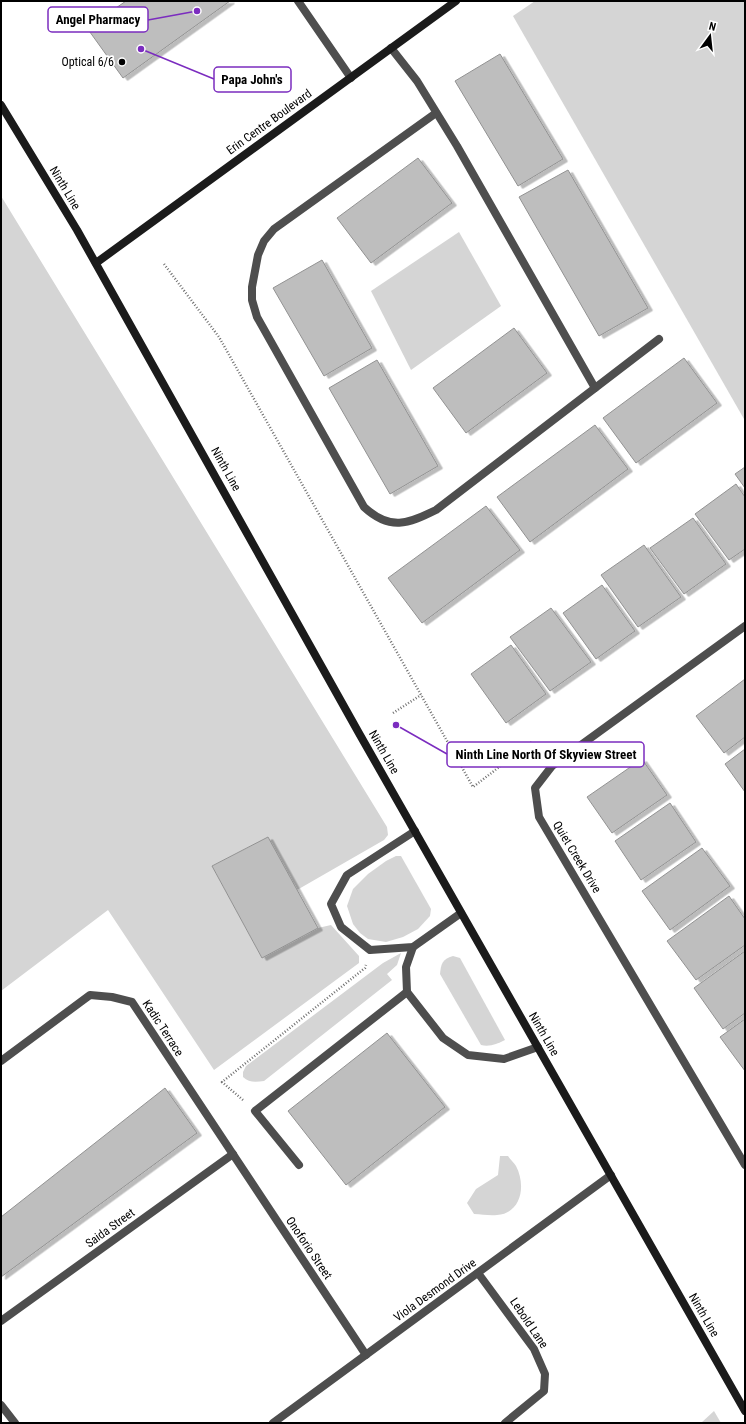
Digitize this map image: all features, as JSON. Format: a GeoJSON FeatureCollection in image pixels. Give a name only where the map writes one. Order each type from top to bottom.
{"type":"FeatureCollection","features":[{"type":"Feature","properties":{"kind":"main road","name":"Erin Centre Boulevard"},"geometry":{"type":"LineString","coordinates":[[96,263],[456,1]]}},
{"type":"Feature","properties":{"kind":"main road","name":"Ninth Line"},"geometry":{"type":"LineString","coordinates":[[1,105],[96,263],[415,831],[745,1411]]}},
{"type":"Feature","properties":{"kind":"street"},"geometry":{"type":"LineString","coordinates":[[298,1],[351,78]]}},
{"type":"Feature","properties":{"kind":"street"},"geometry":{"type":"LineString","coordinates":[[392,48],[417,81],[461,153],[595,388]]}},
{"type":"Feature","properties":{"kind":"street"},"geometry":{"type":"LineString","coordinates":[[436,113],[274,229],[264,241],[258,255],[252,287],[252,300],[257,317],[364,507],[381,520],[399,523],[415,521],[436,510],[659,339]]}},
{"type":"Feature","properties":{"kind":"street","name":"Quiet Creek Drive"},"geometry":{"type":"LineString","coordinates":[[745,626],[552,766],[535,788],[539,817],[745,1165]]}},
{"type":"Feature","properties":{"kind":"street"},"geometry":{"type":"LineString","coordinates":[[415,831],[346,875],[331,904],[341,926],[370,950],[413,947],[462,913]]}},
{"type":"Feature","properties":{"kind":"street"},"geometry":{"type":"LineString","coordinates":[[413,947],[406,968],[407,992],[443,1038],[468,1056],[504,1059],[538,1047]]}},
{"type":"Feature","properties":{"kind":"street"},"geometry":{"type":"LineString","coordinates":[[299,1165],[255,1111],[407,992]]}},
{"type":"Feature","properties":{"kind":"street","name":"Kadic Terrace"},"geometry":{"type":"LineString","coordinates":[[1,1061],[90,996],[112,996],[132,1002],[232,1154]]}},
{"type":"Feature","properties":{"kind":"street","name":"Saida Street"},"geometry":{"type":"LineString","coordinates":[[1,1321],[232,1154]]}},
{"type":"Feature","properties":{"kind":"street","name":"Onoforio Street"},"geometry":{"type":"LineString","coordinates":[[232,1154],[366,1355]]}},
{"type":"Feature","properties":{"kind":"street","name":"Viola Desmond Drive"},"geometry":{"type":"LineString","coordinates":[[273,1423],[611,1175]]}},
{"type":"Feature","properties":{"kind":"street","name":"Lebold Lane"},"geometry":{"type":"LineString","coordinates":[[478,1273],[534,1349],[545,1374],[544,1391],[506,1423]]}},
{"type":"Feature","properties":{"kind":"street"},"geometry":{"type":"LineString","coordinates":[[1,1405],[15,1423]]}},
{"type":"Feature","properties":{"kind":"path"},"geometry":{"type":"LineString","coordinates":[[164,264],[219,337],[473,787],[532,742]]}},
{"type":"Feature","properties":{"kind":"path"},"geometry":{"type":"LineString","coordinates":[[393,713],[421,695]]}},
{"type":"Feature","properties":{"kind":"path"},"geometry":{"type":"LineString","coordinates":[[255,1111],[222,1082],[365,968],[370,950]]}},
{"type":"Feature","properties":{"kind":"shaded area"},"geometry":{"type":"Polygon","coordinates":[[[535,1],[745,1],[744,419],[513,16],[535,1]]]}},
{"type":"Feature","properties":{"kind":"shaded area"},"geometry":{"type":"Polygon","coordinates":[[[1,196],[387,827],[388,835],[384,840],[297,890],[268,837],[212,866],[262,958],[318,928],[331,925],[359,956],[359,963],[214,1070],[108,910],[1,991],[1,196]]]}},
{"type":"Feature","properties":{"kind":"shaded area"},"geometry":{"type":"Polygon","coordinates":[[[459,232],[501,306],[411,370],[371,291],[459,232]]]}},
{"type":"Feature","properties":{"kind":"shaded area"},"geometry":{"type":"Polygon","coordinates":[[[396,856],[401,856],[431,909],[430,916],[418,929],[403,937],[386,942],[368,939],[360,933],[353,924],[347,906],[353,889],[368,874],[386,861],[396,856]]]}},
{"type":"Feature","properties":{"kind":"shaded area"},"geometry":{"type":"Polygon","coordinates":[[[401,953],[397,965],[387,974],[392,980],[264,1081],[255,1082],[243,1077],[243,1072],[246,1066],[383,963],[401,953]]]}},
{"type":"Feature","properties":{"kind":"shaded area"},"geometry":{"type":"Polygon","coordinates":[[[453,956],[460,958],[505,1040],[493,1045],[481,1045],[440,974],[444,960],[453,956]]]}},
{"type":"Feature","properties":{"kind":"shaded area"},"geometry":{"type":"Polygon","coordinates":[[[500,1156],[508,1156],[516,1166],[519,1173],[521,1189],[517,1204],[505,1213],[497,1215],[474,1214],[467,1203],[476,1189],[498,1175],[500,1156]]]}},
{"type":"Feature","properties":{"kind":"shaded area"},"geometry":{"type":"Polygon","coordinates":[[[714,1411],[721,1423],[701,1423],[714,1411]]]}},
{"type":"Feature","properties":{"kind":"building"},"geometry":{"type":"Polygon","coordinates":[[[126,1],[230,1],[123,78],[87,28],[126,1]]]}},
{"type":"Feature","properties":{"kind":"building"},"geometry":{"type":"Polygon","coordinates":[[[500,54],[563,159],[518,186],[455,81],[500,54]]]}},
{"type":"Feature","properties":{"kind":"building"},"geometry":{"type":"Polygon","coordinates":[[[418,158],[452,203],[371,263],[337,218],[418,158]]]}},
{"type":"Feature","properties":{"kind":"building"},"geometry":{"type":"Polygon","coordinates":[[[568,170],[648,308],[599,336],[519,197],[568,170]]]}},
{"type":"Feature","properties":{"kind":"building"},"geometry":{"type":"Polygon","coordinates":[[[322,260],[372,348],[324,376],[273,288],[322,260]]]}},
{"type":"Feature","properties":{"kind":"building"},"geometry":{"type":"Polygon","coordinates":[[[514,328],[547,373],[466,433],[433,388],[514,328]]]}},
{"type":"Feature","properties":{"kind":"building"},"geometry":{"type":"Polygon","coordinates":[[[684,358],[717,403],[636,463],[603,418],[684,358]]]}},
{"type":"Feature","properties":{"kind":"building"},"geometry":{"type":"Polygon","coordinates":[[[377,360],[438,466],[390,494],[329,388],[377,360]]]}},
{"type":"Feature","properties":{"kind":"building"},"geometry":{"type":"Polygon","coordinates":[[[595,425],[628,469],[530,542],[497,497],[595,425]]]}},
{"type":"Feature","properties":{"kind":"building"},"geometry":{"type":"Polygon","coordinates":[[[745,467],[745,488],[735,474],[745,467]]]}},
{"type":"Feature","properties":{"kind":"building"},"geometry":{"type":"Polygon","coordinates":[[[736,484],[745,497],[745,549],[729,560],[695,514],[736,484]]]}},
{"type":"Feature","properties":{"kind":"building"},"geometry":{"type":"Polygon","coordinates":[[[486,506],[520,550],[422,623],[388,578],[486,506]]]}},
{"type":"Feature","properties":{"kind":"building"},"geometry":{"type":"Polygon","coordinates":[[[693,518],[726,564],[684,594],[650,548],[693,518]]]}},
{"type":"Feature","properties":{"kind":"building"},"geometry":{"type":"Polygon","coordinates":[[[644,545],[681,597],[638,627],[601,575],[644,545]]]}},
{"type":"Feature","properties":{"kind":"building"},"geometry":{"type":"Polygon","coordinates":[[[602,585],[635,631],[596,659],[563,613],[602,585]]]}},
{"type":"Feature","properties":{"kind":"building"},"geometry":{"type":"Polygon","coordinates":[[[551,608],[591,662],[550,691],[510,637],[551,608]]]}},
{"type":"Feature","properties":{"kind":"building"},"geometry":{"type":"Polygon","coordinates":[[[511,645],[546,694],[506,723],[471,674],[511,645]]]}},
{"type":"Feature","properties":{"kind":"building"},"geometry":{"type":"Polygon","coordinates":[[[745,679],[745,737],[724,753],[696,716],[745,679]]]}},
{"type":"Feature","properties":{"kind":"building"},"geometry":{"type":"Polygon","coordinates":[[[745,749],[745,792],[725,764],[745,749]]]}},
{"type":"Feature","properties":{"kind":"building"},"geometry":{"type":"Polygon","coordinates":[[[642,759],[667,795],[612,833],[587,797],[642,759]]]}},
{"type":"Feature","properties":{"kind":"building"},"geometry":{"type":"Polygon","coordinates":[[[670,803],[696,842],[641,880],[615,841],[670,803]]]}},
{"type":"Feature","properties":{"kind":"building"},"geometry":{"type":"Polygon","coordinates":[[[268,837],[318,928],[262,958],[212,866],[268,837]]]}},
{"type":"Feature","properties":{"kind":"building"},"geometry":{"type":"Polygon","coordinates":[[[702,848],[730,886],[670,930],[642,891],[702,848]]]}},
{"type":"Feature","properties":{"kind":"building"},"geometry":{"type":"Polygon","coordinates":[[[729,896],[745,919],[745,945],[696,980],[667,941],[729,896]]]}},
{"type":"Feature","properties":{"kind":"building"},"geometry":{"type":"Polygon","coordinates":[[[745,951],[745,1013],[723,1029],[694,988],[745,951]]]}},
{"type":"Feature","properties":{"kind":"building"},"geometry":{"type":"Polygon","coordinates":[[[745,1019],[745,1071],[720,1037],[745,1019]]]}},
{"type":"Feature","properties":{"kind":"building"},"geometry":{"type":"Polygon","coordinates":[[[387,1033],[445,1107],[346,1185],[288,1111],[387,1033]]]}},
{"type":"Feature","properties":{"kind":"building"},"geometry":{"type":"Polygon","coordinates":[[[165,1088],[197,1133],[1,1277],[1,1217],[165,1088]]]}},
{"type":"Feature","properties":{"kind":"place","name":"Angel Pharmacy"},"geometry":{"type":"Point","coordinates":[197,11]}},
{"type":"Feature","properties":{"kind":"place","name":"Papa John's"},"geometry":{"type":"Point","coordinates":[141,49]}},
{"type":"Feature","properties":{"kind":"place","name":"Optical 6/6"},"geometry":{"type":"Point","coordinates":[122,62]}},
{"type":"Feature","properties":{"kind":"place","name":"Ninth Line North Of Skyview Street"},"geometry":{"type":"Point","coordinates":[396,725]}}]}
